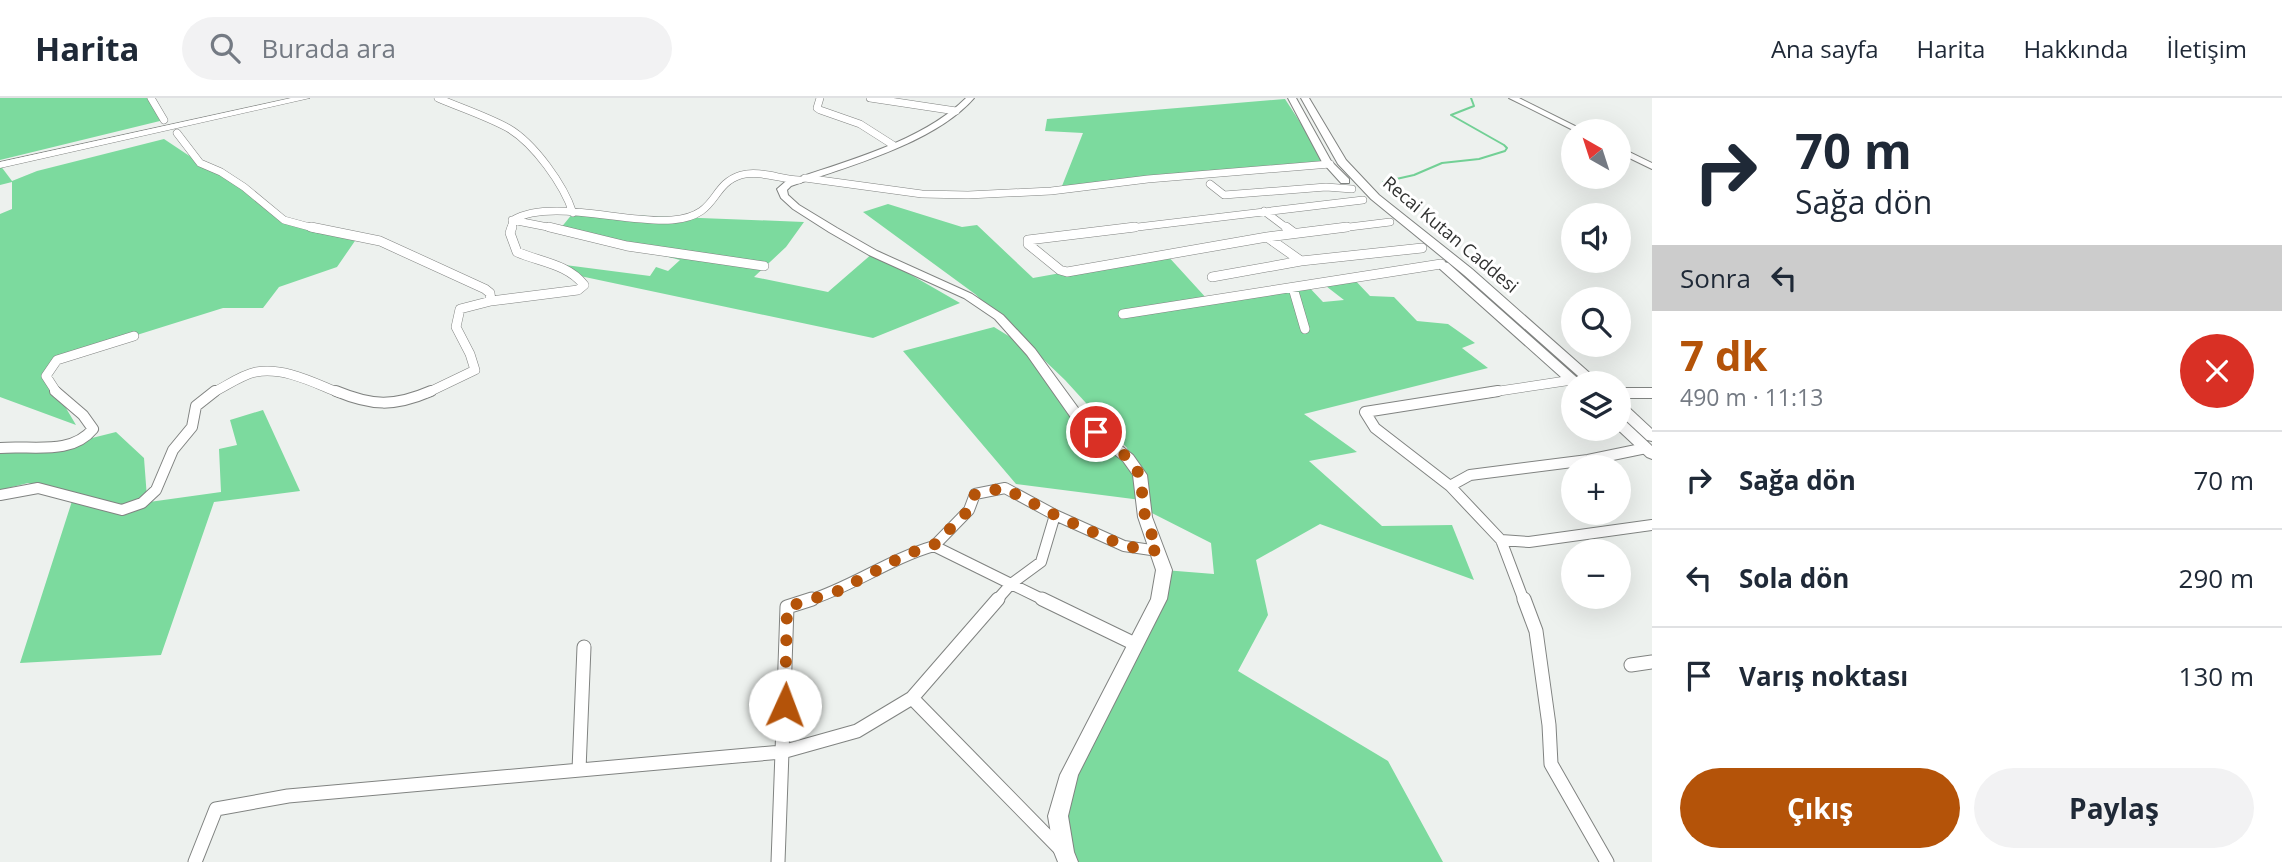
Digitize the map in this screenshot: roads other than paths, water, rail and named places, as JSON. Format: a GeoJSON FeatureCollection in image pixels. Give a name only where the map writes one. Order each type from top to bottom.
{"type":"FeatureCollection","features":[{"type":"Feature","properties":{"kind":"highway"},"geometry":{"type":"LineString","coordinates":[[0,160],[282,98]]}},
{"type":"Feature","properties":{"kind":"highway"},"geometry":{"type":"LineString","coordinates":[[0,165],[305,98]]}},
{"type":"Feature","properties":{"kind":"main road","name":"Recai Kutan Caddesi"},"geometry":{"type":"LineString","coordinates":[[1292,98],[1330,164],[1352,189],[1562,371]]}},
{"type":"Feature","properties":{"kind":"main road","name":"Recai Kutan Caddesi"},"geometry":{"type":"LineString","coordinates":[[1304,98],[1342,162],[1375,197],[1468,272],[1580,371]]}},
{"type":"Feature","properties":{"kind":"main road"},"geometry":{"type":"LineString","coordinates":[[1631,422],[1650,447]]}},
{"type":"Feature","properties":{"kind":"main road"},"geometry":{"type":"LineString","coordinates":[[1631,432],[1650,447]]}},
{"type":"Feature","properties":{"kind":"street"},"geometry":{"type":"LineString","coordinates":[[151,98],[164,120]]}},
{"type":"Feature","properties":{"kind":"street"},"geometry":{"type":"LineString","coordinates":[[438,98],[508,128],[526,141],[567,195],[573,213]]}},
{"type":"Feature","properties":{"kind":"street"},"geometry":{"type":"LineString","coordinates":[[820,98],[817,108],[820,110],[860,124],[893,145]]}},
{"type":"Feature","properties":{"kind":"street"},"geometry":{"type":"LineString","coordinates":[[870,98],[956,111]]}},
{"type":"Feature","properties":{"kind":"street"},"geometry":{"type":"LineString","coordinates":[[0,495],[38,488],[122,510],[142,503],[156,490],[173,450],[192,427],[196,405],[216,390],[254,372],[275,371],[294,375],[362,402],[383,404],[411,400],[461,379],[475,370],[475,362],[457,332],[454,320],[460,309],[491,301],[578,290],[584,285],[580,276],[568,270],[517,252],[510,239],[509,228],[512,220],[533,211],[617,218],[688,218],[709,208],[721,185],[731,178],[757,174],[781,184],[802,179],[893,145],[936,125],[970,98]]}},
{"type":"Feature","properties":{"kind":"street"},"geometry":{"type":"LineString","coordinates":[[1513,98],[1561,121]]}},
{"type":"Feature","properties":{"kind":"street"},"geometry":{"type":"LineString","coordinates":[[177,133],[200,163],[221,172],[244,187],[284,220],[335,234],[380,241],[485,289],[490,293],[491,301]]}},
{"type":"Feature","properties":{"kind":"street"},"geometry":{"type":"LineString","coordinates":[[1631,156],[1652,166]]}},
{"type":"Feature","properties":{"kind":"street"},"geometry":{"type":"LineString","coordinates":[[802,179],[922,194],[968,195],[1061,190],[1138,180],[1330,164]]}},
{"type":"Feature","properties":{"kind":"street"},"geometry":{"type":"LineString","coordinates":[[781,184],[784,196],[796,207],[873,253],[968,296],[999,317],[1031,352],[1079,419],[1128,458],[1140,475],[1145,517],[1164,570],[1159,598],[1069,775],[1058,816],[1066,857]]}},
{"type":"Feature","properties":{"kind":"street"},"geometry":{"type":"LineString","coordinates":[[1210,184],[1224,195],[1326,187],[1352,189]]}},
{"type":"Feature","properties":{"kind":"street"},"geometry":{"type":"LineString","coordinates":[[1363,200],[1028,240],[1028,244],[1059,270],[1067,272],[1267,237],[1390,222]]}},
{"type":"Feature","properties":{"kind":"street"},"geometry":{"type":"LineString","coordinates":[[1264,211],[1294,233]]}},
{"type":"Feature","properties":{"kind":"street"},"geometry":{"type":"LineString","coordinates":[[512,220],[627,246],[764,266]]}},
{"type":"Feature","properties":{"kind":"street"},"geometry":{"type":"LineString","coordinates":[[1267,237],[1301,261]]}},
{"type":"Feature","properties":{"kind":"street"},"geometry":{"type":"LineString","coordinates":[[1212,277],[1301,261],[1422,248]]}},
{"type":"Feature","properties":{"kind":"street"},"geometry":{"type":"LineString","coordinates":[[1123,314],[1441,264]]}},
{"type":"Feature","properties":{"kind":"street"},"geometry":{"type":"LineString","coordinates":[[1293,288],[1305,330]]}},
{"type":"Feature","properties":{"kind":"street"},"geometry":{"type":"LineString","coordinates":[[0,448],[60,448],[70,446],[89,435],[93,429],[89,422],[64,401],[49,384],[46,376],[57,360],[134,336]]}},
{"type":"Feature","properties":{"kind":"street"},"geometry":{"type":"LineString","coordinates":[[1561,384],[1365,412],[1375,428],[1450,486],[1501,540],[1536,631],[1549,725],[1551,764],[1607,862]]}},
{"type":"Feature","properties":{"kind":"street"},"geometry":{"type":"LineString","coordinates":[[1631,393],[1652,393]]}},
{"type":"Feature","properties":{"kind":"street"},"geometry":{"type":"LineString","coordinates":[[1450,486],[1470,475],[1588,460],[1650,447]]}},
{"type":"Feature","properties":{"kind":"street"},"geometry":{"type":"LineString","coordinates":[[778,862],[787,607],[838,591],[907,554],[934,545],[969,510],[975,494],[1004,488],[1055,515],[1124,546],[1158,551]]}},
{"type":"Feature","properties":{"kind":"street"},"geometry":{"type":"LineString","coordinates":[[195,862],[216,809],[288,796],[782,752],[857,731],[912,698],[1011,584],[1041,562],[1055,515]]}},
{"type":"Feature","properties":{"kind":"street"},"geometry":{"type":"LineString","coordinates":[[1501,540],[1528,542],[1652,525]]}},
{"type":"Feature","properties":{"kind":"street"},"geometry":{"type":"LineString","coordinates":[[934,545],[1135,645]]}},
{"type":"Feature","properties":{"kind":"street"},"geometry":{"type":"LineString","coordinates":[[579,770],[584,647]]}},
{"type":"Feature","properties":{"kind":"street"},"geometry":{"type":"LineString","coordinates":[[1631,666],[1652,662]]}},
{"type":"Feature","properties":{"kind":"street"},"geometry":{"type":"LineString","coordinates":[[912,698],[1066,857]]}},
{"type":"Feature","properties":{"kind":"waterway"},"geometry":{"type":"LineString","coordinates":[[1383,182],[1414,175],[1442,163],[1479,159],[1505,151],[1507,148],[1504,145],[1451,115],[1474,106],[1471,98]]}}]}
